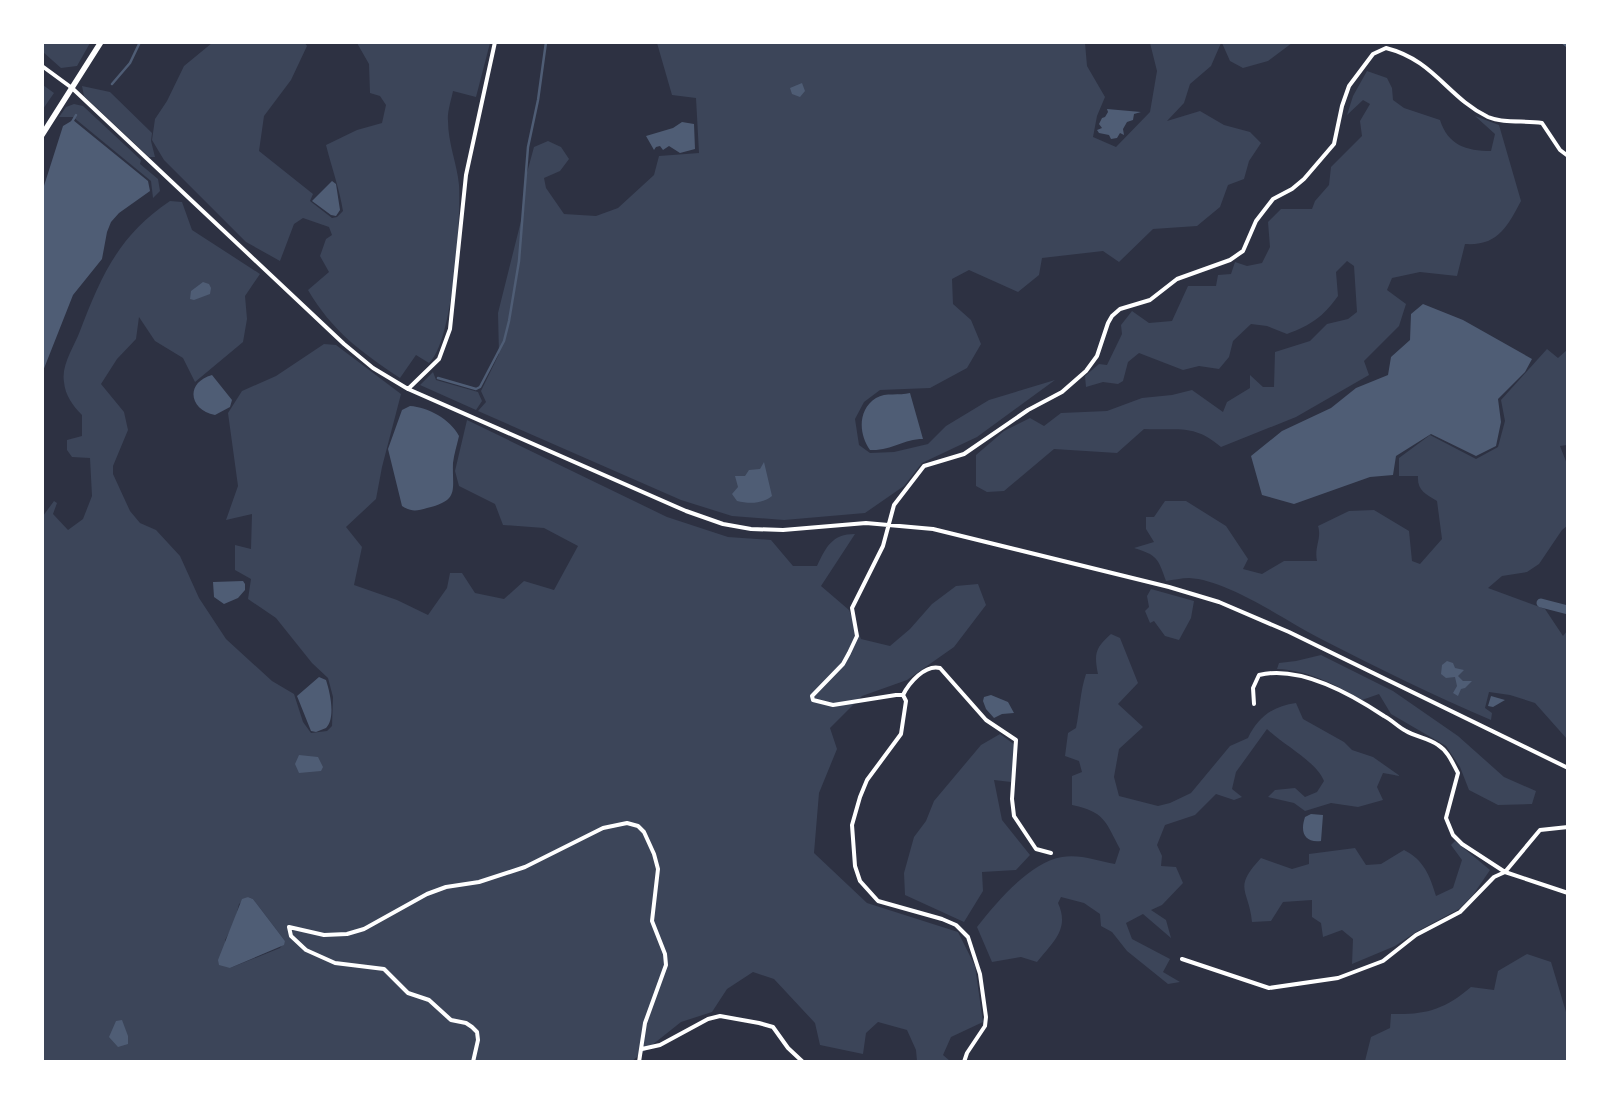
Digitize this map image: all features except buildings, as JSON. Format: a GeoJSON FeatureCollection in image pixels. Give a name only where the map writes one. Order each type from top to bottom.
{"type":"FeatureCollection","features":[{"type":"Feature","properties":{"kind":"main road"},"geometry":{"type":"LineString","coordinates":[[42,135],[101,42]]}},
{"type":"Feature","properties":{"kind":"street"},"geometry":{"type":"LineString","coordinates":[[408,389],[439,359],[450,329],[466,175],[495,42]]}},
{"type":"Feature","properties":{"kind":"street"},"geometry":{"type":"LineString","coordinates":[[903,695],[833,705],[813,700],[812,696],[842,664],[857,636],[852,608],[882,546],[894,505],[924,466],[964,454],[1028,410],[1062,392],[1086,371],[1097,356],[1112,316],[1120,309],[1150,300],[1177,279],[1230,260],[1243,251],[1256,221],[1273,199],[1292,189],[1304,179],[1334,144],[1342,106],[1349,86],[1373,54],[1386,48],[1417,60],[1462,100],[1489,117],[1542,123],[1560,150],[1568,156]]}},
{"type":"Feature","properties":{"kind":"street"},"geometry":{"type":"LineString","coordinates":[[42,66],[72,88],[344,344],[373,368],[408,389],[686,511],[723,524],[751,529],[783,530],[866,523],[933,529],[1170,587],[1220,602],[1289,632],[1568,768]]}},
{"type":"Feature","properties":{"kind":"street"},"geometry":{"type":"LineString","coordinates":[[903,695],[909,684],[929,668],[940,668],[986,720],[1016,740],[1012,799],[1014,816],[1036,849],[1051,852]]}},
{"type":"Feature","properties":{"kind":"street"},"geometry":{"type":"LineString","coordinates":[[1254,704],[1252,688],[1259,675],[1282,672],[1308,677],[1384,715],[1406,731],[1439,745],[1458,773],[1446,818],[1448,827],[1462,844],[1505,872],[1568,893]]}},
{"type":"Feature","properties":{"kind":"street"},"geometry":{"type":"LineString","coordinates":[[903,695],[906,701],[901,734],[867,780],[852,825],[855,866],[860,881],[878,901],[942,919],[956,925],[968,936],[980,974],[986,1017],[985,1026],[967,1053],[964,1062]]}},
{"type":"Feature","properties":{"kind":"street"},"geometry":{"type":"LineString","coordinates":[[473,1062],[478,1040],[477,1032],[472,1027],[466,1023],[451,1020],[429,1000],[408,993],[384,969],[335,962],[306,950],[291,936],[289,927],[324,935],[347,934],[364,929],[427,894],[446,887],[479,882],[525,868],[603,828],[627,823],[638,826],[644,832],[654,854],[658,869],[652,921],[665,954],[666,965],[645,1023],[642,1049],[638,1062]]}},
{"type":"Feature","properties":{"kind":"street"},"geometry":{"type":"LineString","coordinates":[[1182,959],[1269,988],[1338,978],[1383,961],[1416,935],[1460,912],[1494,877],[1505,872],[1540,830],[1568,828]]}},
{"type":"Feature","properties":{"kind":"street"},"geometry":{"type":"LineString","coordinates":[[642,1049],[660,1045],[708,1019],[720,1016],[759,1022],[773,1028],[788,1048],[803,1062]]}},
{"type":"Feature","properties":{"kind":"shaded area"},"geometry":{"type":"Polygon","coordinates":[[[43,42],[90,43],[77,66],[61,68],[43,52],[43,42]]]}},
{"type":"Feature","properties":{"kind":"shaded area"},"geometry":{"type":"Polygon","coordinates":[[[212,43],[305,43],[307,46],[291,80],[264,116],[259,151],[313,194],[310,201],[332,218],[337,217],[343,211],[326,145],[357,130],[382,123],[386,105],[380,96],[370,93],[369,64],[357,43],[490,43],[476,97],[453,91],[449,110],[449,137],[459,185],[457,250],[450,306],[444,331],[437,351],[429,363],[416,355],[400,378],[348,340],[317,304],[308,290],[329,272],[320,256],[326,239],[332,235],[329,227],[303,218],[294,224],[280,261],[246,242],[164,160],[152,140],[155,119],[167,101],[184,66],[212,43]]]}},
{"type":"Feature","properties":{"kind":"shaded area"},"geometry":{"type":"Polygon","coordinates":[[[657,43],[1085,43],[1087,66],[1105,97],[1097,116],[1093,137],[1116,147],[1150,112],[1157,71],[1150,43],[1221,43],[1211,66],[1190,84],[1184,103],[1167,121],[1200,111],[1224,125],[1250,132],[1261,143],[1249,161],[1244,179],[1228,185],[1220,207],[1197,226],[1153,229],[1119,262],[1103,251],[1042,258],[1039,275],[1018,292],[969,270],[952,279],[953,304],[971,320],[981,344],[967,368],[930,388],[880,390],[864,402],[855,419],[859,445],[870,453],[894,452],[928,444],[946,426],[989,400],[1055,380],[977,437],[922,463],[904,486],[865,513],[784,520],[732,516],[681,500],[478,411],[486,402],[481,391],[499,354],[498,313],[524,209],[525,180],[534,147],[548,141],[561,147],[569,159],[560,171],[544,178],[546,188],[564,214],[596,216],[618,208],[654,175],[659,156],[699,153],[696,98],[672,95],[657,43]]]}},
{"type":"Feature","properties":{"kind":"shaded area"},"geometry":{"type":"Polygon","coordinates":[[[1222,43],[1292,43],[1268,61],[1243,68],[1230,61],[1222,43]]]}},
{"type":"Feature","properties":{"kind":"shaded area"},"geometry":{"type":"Polygon","coordinates":[[[1367,71],[1387,78],[1392,88],[1393,100],[1404,108],[1440,120],[1443,129],[1453,141],[1466,148],[1491,151],[1495,134],[1475,116],[1499,125],[1521,201],[1506,227],[1494,238],[1486,242],[1465,244],[1457,276],[1420,272],[1392,278],[1387,290],[1406,304],[1399,326],[1364,361],[1369,375],[1296,417],[1221,447],[1211,439],[1193,431],[1144,429],[1117,453],[1054,449],[1004,491],[987,492],[976,486],[976,455],[1004,431],[1030,418],[1044,426],[1061,413],[1107,411],[1142,398],[1172,395],[1192,390],[1223,412],[1227,402],[1250,388],[1250,375],[1263,387],[1274,387],[1275,352],[1310,341],[1327,324],[1348,319],[1357,312],[1354,266],[1347,261],[1336,272],[1338,296],[1322,315],[1310,324],[1287,334],[1267,326],[1251,324],[1233,341],[1229,357],[1219,369],[1199,366],[1183,370],[1139,353],[1128,362],[1123,381],[1118,384],[1103,382],[1086,387],[1085,376],[1099,364],[1107,365],[1122,334],[1121,325],[1132,311],[1149,323],[1172,321],[1188,286],[1216,286],[1218,275],[1231,274],[1235,262],[1247,266],[1262,263],[1270,247],[1268,222],[1281,209],[1312,209],[1315,201],[1329,185],[1331,167],[1362,136],[1360,121],[1370,104],[1363,100],[1347,115],[1353,96],[1367,71]]]}},
{"type":"Feature","properties":{"kind":"shaded area"},"geometry":{"type":"Polygon","coordinates":[[[802,83],[805,91],[800,97],[792,94],[790,88],[802,83]]]}},
{"type":"Feature","properties":{"kind":"shaded area"},"geometry":{"type":"Polygon","coordinates":[[[43,85],[54,93],[43,109],[43,85]]]}},
{"type":"Feature","properties":{"kind":"shaded area"},"geometry":{"type":"Polygon","coordinates":[[[82,86],[110,92],[152,133],[151,141],[155,157],[149,157],[84,96],[82,86]]]}},
{"type":"Feature","properties":{"kind":"shaded area"},"geometry":{"type":"Polygon","coordinates":[[[74,104],[83,106],[141,160],[140,164],[158,179],[160,191],[153,198],[151,181],[73,117],[59,117],[66,107],[74,104]]]}},
{"type":"Feature","properties":{"kind":"shaded area"},"geometry":{"type":"Polygon","coordinates":[[[1107,109],[1141,112],[1134,114],[1133,120],[1127,122],[1123,129],[1124,135],[1120,133],[1117,138],[1111,139],[1109,135],[1099,133],[1097,130],[1102,128],[1099,124],[1108,112],[1107,109]]]}},
{"type":"Feature","properties":{"kind":"shaded area"},"geometry":{"type":"Polygon","coordinates":[[[73,120],[148,181],[150,191],[119,213],[111,222],[107,232],[102,259],[73,295],[43,371],[43,189],[63,126],[73,120]]]}},
{"type":"Feature","properties":{"kind":"shaded area"},"geometry":{"type":"Polygon","coordinates":[[[682,122],[694,124],[695,149],[680,153],[669,146],[663,150],[660,146],[654,150],[646,136],[673,128],[682,122]]]}},
{"type":"Feature","properties":{"kind":"shaded area"},"geometry":{"type":"Polygon","coordinates":[[[332,181],[336,184],[340,210],[336,216],[331,215],[312,201],[332,181]]]}},
{"type":"Feature","properties":{"kind":"shaded area"},"geometry":{"type":"Polygon","coordinates":[[[170,201],[182,202],[192,230],[260,274],[245,296],[247,319],[243,342],[195,382],[183,358],[155,341],[139,317],[136,339],[117,359],[101,384],[124,412],[128,430],[113,466],[113,474],[130,511],[140,523],[156,530],[180,556],[199,598],[226,639],[272,681],[294,694],[303,722],[311,733],[327,731],[332,726],[333,697],[328,678],[312,663],[276,618],[248,599],[251,579],[235,570],[235,545],[251,549],[252,514],[226,520],[238,486],[228,413],[242,391],[276,376],[324,344],[336,345],[401,394],[382,467],[376,499],[346,527],[362,547],[354,585],[397,600],[428,615],[447,588],[450,573],[462,573],[475,593],[504,599],[524,581],[554,590],[578,546],[544,528],[503,525],[495,504],[459,486],[455,471],[467,420],[667,517],[728,537],[771,540],[793,566],[817,566],[827,548],[835,539],[855,534],[821,586],[849,610],[861,639],[890,646],[910,629],[932,604],[956,586],[978,584],[986,605],[954,647],[907,680],[862,696],[830,728],[837,749],[819,793],[814,853],[867,903],[958,932],[975,966],[983,1022],[951,1037],[943,1055],[950,1061],[917,1061],[916,1050],[907,1030],[878,1022],[866,1033],[863,1054],[820,1045],[815,1023],[774,979],[753,972],[727,989],[712,1012],[681,1022],[632,1061],[43,1061],[43,516],[54,501],[57,503],[53,514],[68,530],[83,519],[92,496],[90,458],[72,457],[67,450],[67,440],[82,436],[82,415],[66,391],[64,369],[104,275],[125,243],[152,214],[170,201]],[[248,897],[239,904],[234,924],[225,940],[230,968],[280,948],[285,941],[253,899],[248,897]]]}},
{"type":"Feature","properties":{"kind":"shaded area"},"geometry":{"type":"Polygon","coordinates":[[[203,282],[209,284],[211,288],[210,294],[194,300],[190,299],[191,291],[203,282]]]}},
{"type":"Feature","properties":{"kind":"shaded area"},"geometry":{"type":"Polygon","coordinates":[[[1423,304],[1463,320],[1532,359],[1525,372],[1498,399],[1501,422],[1496,446],[1476,456],[1431,434],[1396,456],[1393,475],[1370,477],[1294,504],[1262,495],[1251,456],[1282,431],[1331,408],[1356,388],[1388,375],[1391,357],[1410,340],[1411,314],[1423,304]]]}},
{"type":"Feature","properties":{"kind":"shaded area"},"geometry":{"type":"Polygon","coordinates":[[[1547,349],[1558,358],[1567,350],[1567,445],[1560,446],[1567,464],[1567,526],[1562,530],[1539,564],[1527,572],[1502,576],[1488,588],[1545,609],[1563,636],[1567,631],[1567,739],[1535,703],[1510,695],[1489,692],[1485,708],[1492,713],[1491,720],[1427,692],[1364,661],[1258,603],[1222,586],[1205,580],[1189,578],[1166,581],[1156,558],[1134,548],[1154,542],[1146,529],[1146,517],[1154,517],[1165,501],[1186,501],[1226,526],[1248,559],[1243,569],[1262,574],[1284,561],[1317,561],[1318,526],[1349,511],[1374,510],[1409,531],[1412,561],[1420,564],[1442,539],[1437,501],[1425,494],[1420,488],[1418,476],[1399,476],[1399,458],[1430,435],[1476,459],[1498,447],[1505,421],[1501,400],[1547,349]]]}},
{"type":"Feature","properties":{"kind":"shaded area"},"geometry":{"type":"Polygon","coordinates":[[[433,372],[436,380],[478,392],[482,401],[476,410],[420,385],[433,372]]]}},
{"type":"Feature","properties":{"kind":"shaded area"},"geometry":{"type":"Polygon","coordinates":[[[212,375],[232,400],[230,407],[215,415],[200,408],[194,396],[197,384],[212,375]]]}},
{"type":"Feature","properties":{"kind":"shaded area"},"geometry":{"type":"Polygon","coordinates":[[[910,393],[923,439],[909,441],[885,449],[870,450],[866,444],[862,423],[863,416],[870,403],[880,396],[910,393]]]}},
{"type":"Feature","properties":{"kind":"shaded area"},"geometry":{"type":"Polygon","coordinates":[[[410,406],[431,411],[438,415],[450,424],[459,436],[453,463],[452,493],[445,501],[438,505],[417,510],[411,510],[402,506],[388,449],[402,410],[410,406]]]}},
{"type":"Feature","properties":{"kind":"shaded area"},"geometry":{"type":"Polygon","coordinates":[[[764,462],[772,496],[764,501],[755,503],[737,501],[732,494],[738,487],[735,476],[745,476],[749,470],[760,469],[764,462]]]}},
{"type":"Feature","properties":{"kind":"shaded area"},"geometry":{"type":"Polygon","coordinates":[[[243,581],[245,590],[238,598],[224,604],[214,597],[213,582],[243,581]]]}},
{"type":"Feature","properties":{"kind":"shaded area"},"geometry":{"type":"Polygon","coordinates":[[[1151,589],[1194,601],[1191,618],[1179,640],[1165,636],[1154,621],[1150,623],[1145,611],[1149,607],[1147,596],[1151,589]]]}},
{"type":"Feature","properties":{"kind":"shaded area"},"geometry":{"type":"Polygon","coordinates":[[[1111,634],[1120,638],[1138,683],[1118,704],[1143,727],[1119,749],[1114,777],[1119,796],[1158,806],[1170,803],[1191,793],[1230,746],[1248,738],[1262,718],[1273,710],[1296,703],[1303,719],[1344,742],[1352,750],[1373,757],[1400,776],[1383,773],[1377,787],[1383,800],[1358,807],[1331,803],[1305,811],[1294,803],[1268,797],[1275,790],[1295,788],[1305,797],[1317,792],[1324,781],[1307,760],[1267,729],[1236,772],[1232,789],[1242,797],[1234,800],[1216,794],[1195,815],[1165,825],[1157,845],[1162,856],[1161,866],[1176,867],[1183,883],[1162,905],[1151,910],[1166,920],[1171,938],[1143,914],[1126,923],[1132,939],[1170,959],[1163,972],[1180,982],[1168,984],[1127,951],[1112,932],[1101,926],[1100,914],[1084,903],[1061,897],[1058,903],[1062,920],[1061,928],[1054,941],[1037,962],[1021,957],[992,962],[977,927],[1015,885],[1026,875],[1050,860],[1075,856],[1115,864],[1120,849],[1103,819],[1091,811],[1072,805],[1072,776],[1082,772],[1079,761],[1065,756],[1068,733],[1076,728],[1082,687],[1086,674],[1098,674],[1097,652],[1102,643],[1111,634]]]}},
{"type":"Feature","properties":{"kind":"shaded area"},"geometry":{"type":"Polygon","coordinates":[[[1321,655],[1393,691],[1458,736],[1504,777],[1536,791],[1532,804],[1498,805],[1469,790],[1460,767],[1446,746],[1391,714],[1379,694],[1362,700],[1311,675],[1277,669],[1279,663],[1321,655]]]}},
{"type":"Feature","properties":{"kind":"shaded area"},"geometry":{"type":"Polygon","coordinates":[[[1447,661],[1453,663],[1455,668],[1464,670],[1458,676],[1463,681],[1472,681],[1465,688],[1461,689],[1458,696],[1453,693],[1457,686],[1455,677],[1446,678],[1441,674],[1442,665],[1447,661]]]}},
{"type":"Feature","properties":{"kind":"shaded area"},"geometry":{"type":"Polygon","coordinates":[[[319,677],[326,680],[330,698],[331,718],[326,728],[316,732],[311,731],[297,696],[319,677]]]}},
{"type":"Feature","properties":{"kind":"shaded area"},"geometry":{"type":"Polygon","coordinates":[[[991,695],[1008,702],[1014,713],[1002,714],[994,718],[986,709],[983,701],[984,697],[991,695]]]}},
{"type":"Feature","properties":{"kind":"shaded area"},"geometry":{"type":"Polygon","coordinates":[[[1491,696],[1505,700],[1493,707],[1488,706],[1491,696]]]}},
{"type":"Feature","properties":{"kind":"shaded area"},"geometry":{"type":"Polygon","coordinates":[[[1000,734],[1015,745],[1011,782],[994,780],[1002,820],[1030,855],[1016,870],[982,872],[983,891],[964,922],[905,895],[904,873],[914,837],[926,821],[934,801],[981,745],[1000,734]]]}},
{"type":"Feature","properties":{"kind":"shaded area"},"geometry":{"type":"Polygon","coordinates":[[[299,755],[318,757],[323,767],[321,771],[299,773],[295,764],[299,755]]]}},
{"type":"Feature","properties":{"kind":"shaded area"},"geometry":{"type":"Polygon","coordinates":[[[1311,814],[1323,815],[1321,841],[1307,838],[1303,832],[1305,817],[1311,814]]]}},
{"type":"Feature","properties":{"kind":"shaded area"},"geometry":{"type":"Polygon","coordinates":[[[1455,841],[1490,870],[1473,895],[1459,909],[1416,932],[1395,946],[1352,964],[1353,939],[1342,930],[1323,937],[1321,923],[1312,917],[1312,900],[1283,902],[1271,921],[1252,922],[1244,889],[1247,876],[1261,858],[1292,869],[1309,864],[1309,854],[1355,848],[1366,865],[1381,864],[1404,850],[1417,859],[1425,869],[1436,896],[1453,888],[1462,860],[1451,845],[1455,841]]]}},
{"type":"Feature","properties":{"kind":"shaded area"},"geometry":{"type":"Polygon","coordinates":[[[248,897],[253,899],[285,941],[284,945],[230,968],[219,965],[218,960],[242,899],[248,897]]]}},
{"type":"Feature","properties":{"kind":"shaded area"},"geometry":{"type":"Polygon","coordinates":[[[1527,954],[1551,962],[1566,1012],[1567,1061],[1365,1061],[1371,1037],[1390,1028],[1391,1014],[1434,1010],[1452,1001],[1471,987],[1494,990],[1498,971],[1527,954]]]}},
{"type":"Feature","properties":{"kind":"shaded area"},"geometry":{"type":"Polygon","coordinates":[[[122,1020],[128,1036],[128,1044],[118,1047],[109,1037],[116,1021],[122,1020]]]}},
{"type":"Feature","properties":{"kind":"waterway"},"geometry":{"type":"LineString","coordinates":[[112,84],[130,63],[140,42]]}},
{"type":"Feature","properties":{"kind":"waterway"},"geometry":{"type":"LineString","coordinates":[[438,378],[476,389],[480,387],[504,341],[519,261],[528,147],[538,100],[546,42]]}},
{"type":"Feature","properties":{"kind":"waterway"},"geometry":{"type":"LineString","coordinates":[[1562,42],[1568,47]]}},
{"type":"Feature","properties":{"kind":"waterway"},"geometry":{"type":"LineString","coordinates":[[72,122],[76,115]]}},
{"type":"Feature","properties":{"kind":"waterway"},"geometry":{"type":"LineString","coordinates":[[1541,603],[1568,610]]}}]}
